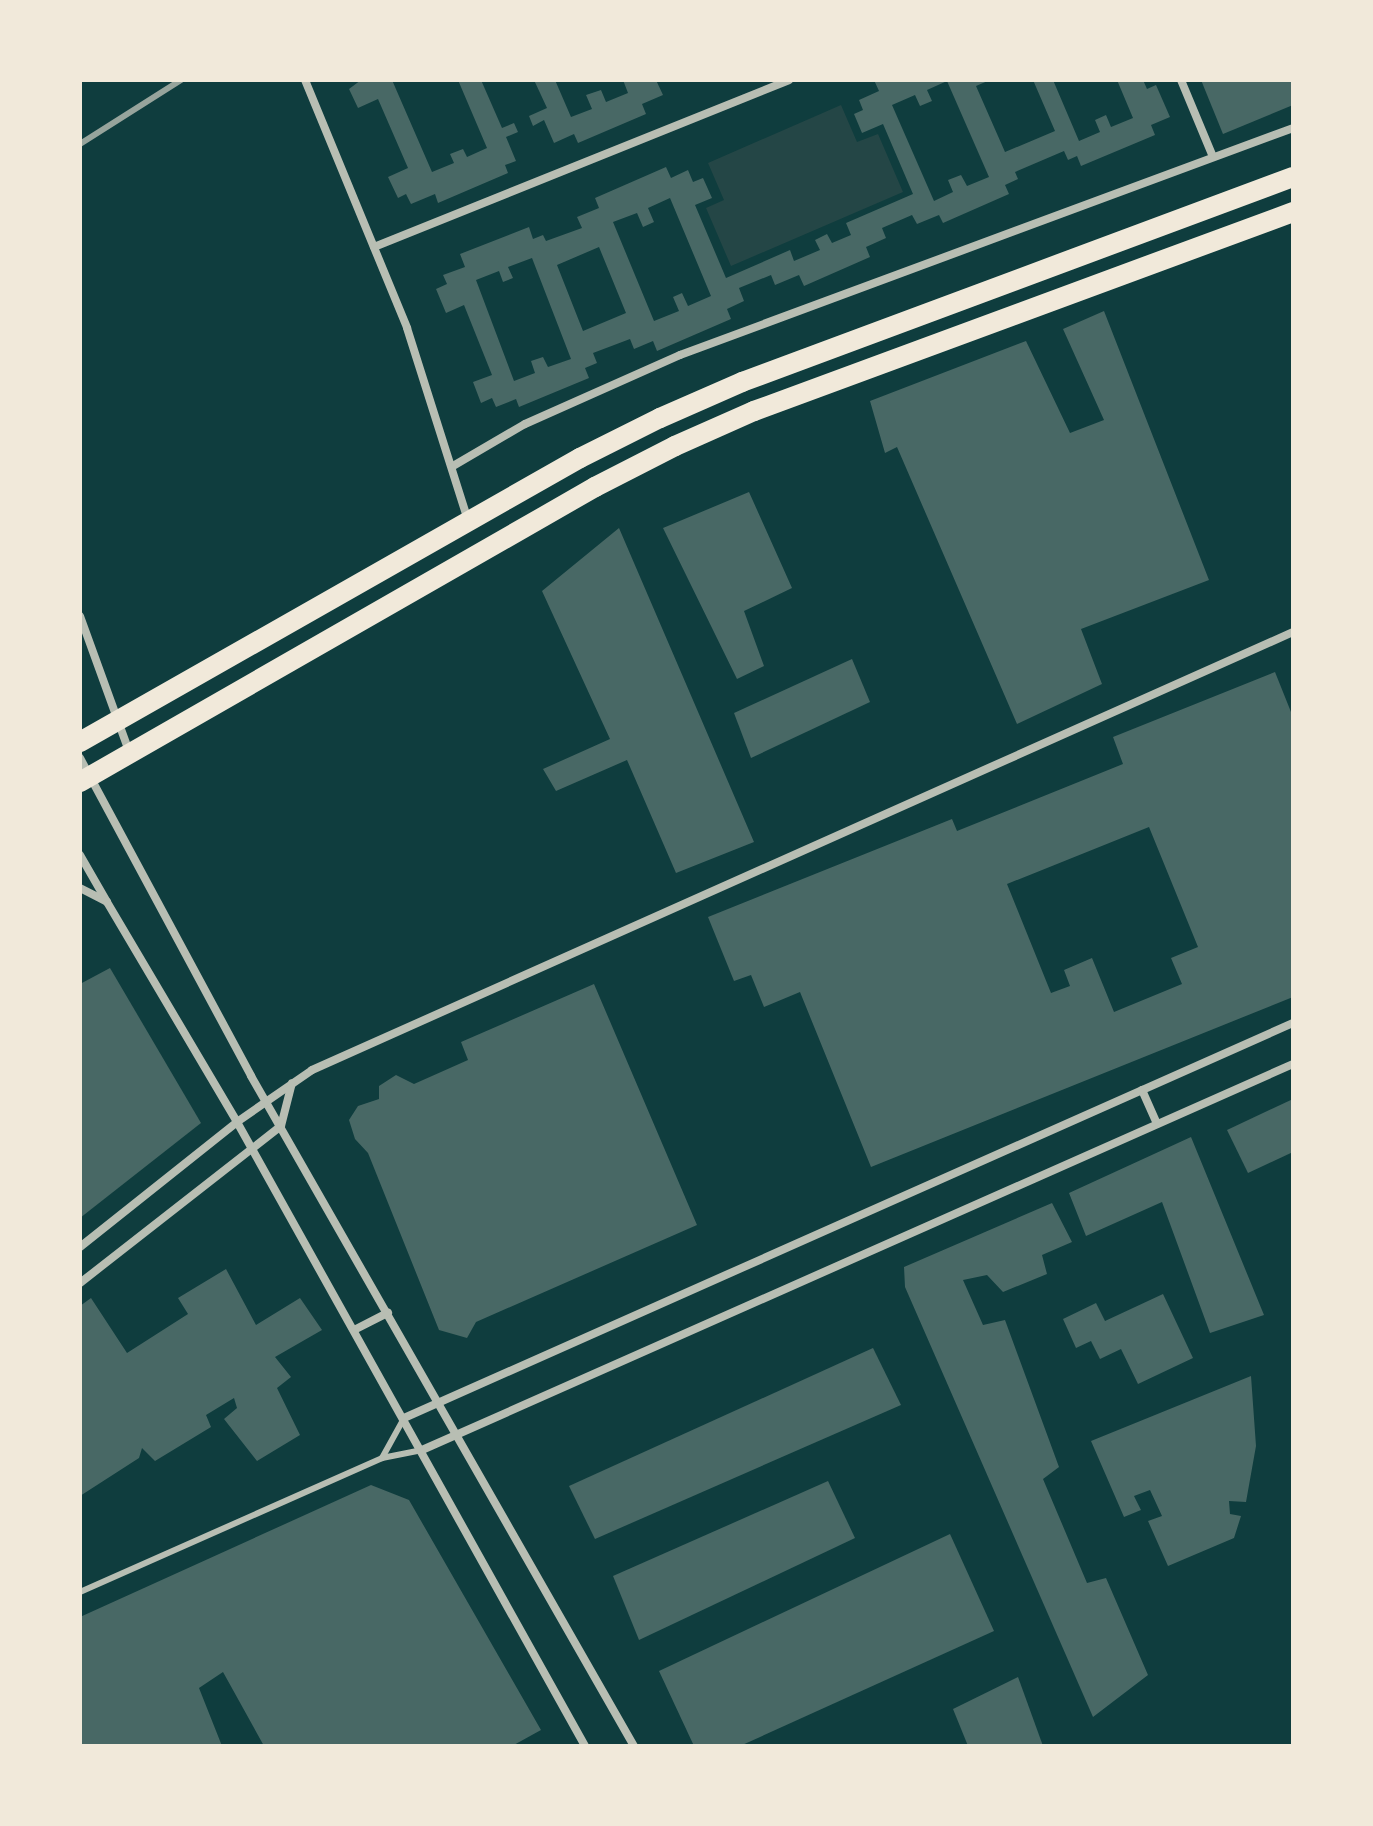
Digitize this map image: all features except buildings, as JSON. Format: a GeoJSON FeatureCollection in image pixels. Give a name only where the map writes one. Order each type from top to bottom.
{"type":"FeatureCollection","features":[{"type":"Feature","properties":{"kind":"main road"},"geometry":{"type":"LineString","coordinates":[[80,742],[580,458],[742,382],[1293,177]]}},
{"type":"Feature","properties":{"kind":"main road"},"geometry":{"type":"LineString","coordinates":[[85,780],[581,495],[675,446],[754,411],[1293,212]]}},
{"type":"Feature","properties":{"kind":"street"},"geometry":{"type":"LineString","coordinates":[[305,80],[374,247],[453,466],[468,520]]}},
{"type":"Feature","properties":{"kind":"street"},"geometry":{"type":"LineString","coordinates":[[374,247],[789,80]]}},
{"type":"Feature","properties":{"kind":"street"},"geometry":{"type":"LineString","coordinates":[[1181,80],[1213,157]]}},
{"type":"Feature","properties":{"kind":"street"},"geometry":{"type":"LineString","coordinates":[[453,466],[525,424],[680,355],[1293,128]]}},
{"type":"Feature","properties":{"kind":"street"},"geometry":{"type":"LineString","coordinates":[[80,616],[131,756]]}},
{"type":"Feature","properties":{"kind":"street"},"geometry":{"type":"LineString","coordinates":[[80,1247],[292,1082],[1293,632]]}},
{"type":"Feature","properties":{"kind":"street"},"geometry":{"type":"LineString","coordinates":[[80,758],[85,780],[634,1746]]}},
{"type":"Feature","properties":{"kind":"street"},"geometry":{"type":"LineString","coordinates":[[80,855],[356,1329],[585,1746]]}},
{"type":"Feature","properties":{"kind":"street"},"geometry":{"type":"LineString","coordinates":[[80,888],[107,902]]}},
{"type":"Feature","properties":{"kind":"street"},"geometry":{"type":"LineString","coordinates":[[404,1418],[1293,1023]]}},
{"type":"Feature","properties":{"kind":"street"},"geometry":{"type":"LineString","coordinates":[[422,1450],[1293,1064]]}},
{"type":"Feature","properties":{"kind":"street"},"geometry":{"type":"LineString","coordinates":[[80,1283],[281,1126],[292,1082]]}},
{"type":"Feature","properties":{"kind":"street"},"geometry":{"type":"LineString","coordinates":[[1142,1090],[1157,1124]]}},
{"type":"Feature","properties":{"kind":"street"},"geometry":{"type":"LineString","coordinates":[[356,1329],[388,1313]]}},
{"type":"Feature","properties":{"kind":"lane"},"geometry":{"type":"LineString","coordinates":[[382,1458],[404,1418]]}},
{"type":"Feature","properties":{"kind":"lane"},"geometry":{"type":"LineString","coordinates":[[80,1592],[382,1458],[422,1450]]}},
{"type":"Feature","properties":{"kind":"shaded area"},"geometry":{"type":"Polygon","coordinates":[[[841,105],[857,142],[878,134],[903,192],[731,266],[706,208],[724,200],[708,163],[841,105]]]}},
{"type":"Feature","properties":{"kind":"railway"},"geometry":{"type":"LineString","coordinates":[[80,144],[181,80]]}}]}
